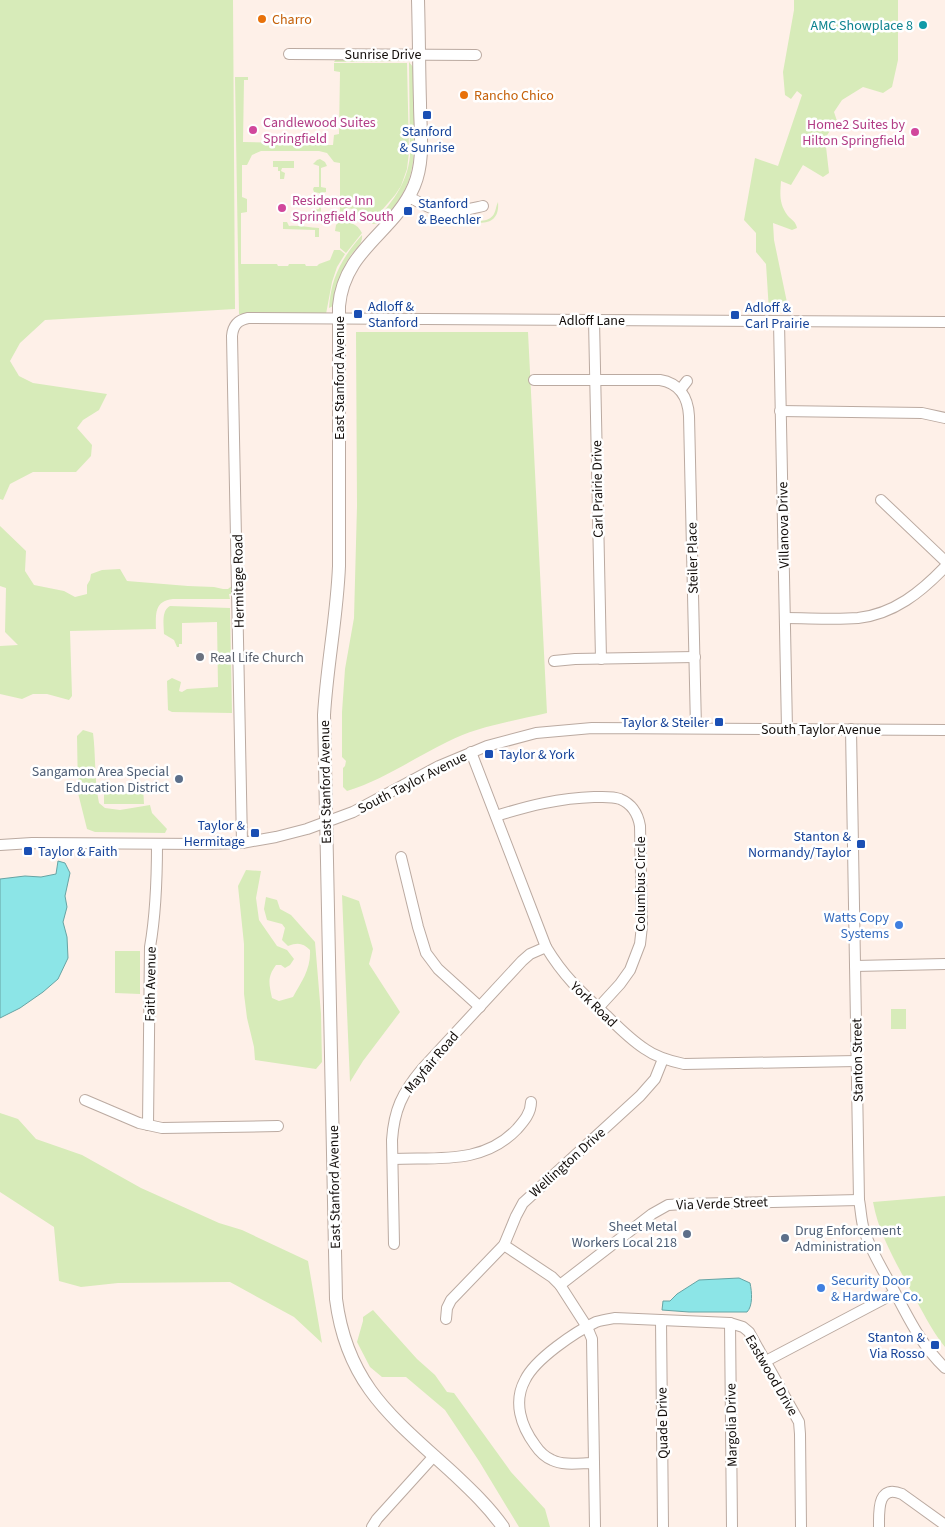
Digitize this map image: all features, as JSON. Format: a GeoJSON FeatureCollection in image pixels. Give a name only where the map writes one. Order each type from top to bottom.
{"type":"FeatureCollection","features":[{"type":"Feature","properties":{"kind":"main road","name":"East Stanford Avenue"},"geometry":{"type":"LineString","coordinates":[[419,1],[420,158],[418,175],[408,197],[396,214],[359,255],[347,274],[342,292],[339,320],[339,566],[324,715],[336,1282],[339,1317],[349,1353],[368,1388],[384,1408],[482,1501],[503,1527]]}},
{"type":"Feature","properties":{"kind":"street","name":"Sunrise Drive"},"geometry":{"type":"LineString","coordinates":[[289,54],[476,55]]}},
{"type":"Feature","properties":{"kind":"street"},"geometry":{"type":"LineString","coordinates":[[408,197],[430,208],[443,211],[483,206]]}},
{"type":"Feature","properties":{"kind":"street","name":"Adloff Lane"},"geometry":{"type":"LineString","coordinates":[[239,321],[248,318],[945,322]]}},
{"type":"Feature","properties":{"kind":"street","name":"Carl Prairie Drive"},"geometry":{"type":"LineString","coordinates":[[594,320],[601,659]]}},
{"type":"Feature","properties":{"kind":"street","name":"Hermitage Road"},"geometry":{"type":"LineString","coordinates":[[239,321],[233,329],[232,336],[242,842]]}},
{"type":"Feature","properties":{"kind":"street","name":"Villanova Drive"},"geometry":{"type":"LineString","coordinates":[[779,322],[787,729]]}},
{"type":"Feature","properties":{"kind":"street"},"geometry":{"type":"LineString","coordinates":[[534,380],[660,380],[670,383],[680,390],[687,381]]}},
{"type":"Feature","properties":{"kind":"street","name":"Steiler Place"},"geometry":{"type":"LineString","coordinates":[[680,390],[686,397],[689,408],[696,728]]}},
{"type":"Feature","properties":{"kind":"street"},"geometry":{"type":"LineString","coordinates":[[780,411],[922,413],[945,418]]}},
{"type":"Feature","properties":{"kind":"street"},"geometry":{"type":"LineString","coordinates":[[880,500],[945,561]]}},
{"type":"Feature","properties":{"kind":"street"},"geometry":{"type":"LineString","coordinates":[[785,618],[858,618],[887,611],[918,593],[945,567]]}},
{"type":"Feature","properties":{"kind":"street"},"geometry":{"type":"LineString","coordinates":[[554,661],[695,657]]}},
{"type":"Feature","properties":{"kind":"street","name":"South Taylor Avenue"},"geometry":{"type":"LineString","coordinates":[[0,845],[44,843],[204,844],[242,842],[293,834],[364,807],[440,766],[471,752],[517,738],[557,731],[592,728],[945,730]]}},
{"type":"Feature","properties":{"kind":"street","name":"Stanton Street"},"geometry":{"type":"LineString","coordinates":[[850,729],[860,1200],[864,1231],[916,1334],[945,1368]]}},
{"type":"Feature","properties":{"kind":"street","name":"York Road"},"geometry":{"type":"LineString","coordinates":[[471,752],[546,947],[564,974],[634,1042],[663,1059],[694,1065],[857,1061]]}},
{"type":"Feature","properties":{"kind":"street","name":"Columbus Circle"},"geometry":{"type":"LineString","coordinates":[[496,816],[534,804],[579,798],[606,797],[613,797],[626,802],[635,812],[639,821],[642,926],[638,952],[630,970],[598,1008]]}},
{"type":"Feature","properties":{"kind":"street","name":"Faith Avenue"},"geometry":{"type":"LineString","coordinates":[[148,1125],[150,948],[156,899],[157,844]]}},
{"type":"Feature","properties":{"kind":"street"},"geometry":{"type":"LineString","coordinates":[[401,857],[426,953],[438,969],[480,1007]]}},
{"type":"Feature","properties":{"kind":"street","name":"Mayfair Road"},"geometry":{"type":"LineString","coordinates":[[394,1244],[393,1124],[404,1094],[422,1070],[522,961],[530,954],[546,947]]}},
{"type":"Feature","properties":{"kind":"street"},"geometry":{"type":"LineString","coordinates":[[855,966],[945,964]]}},
{"type":"Feature","properties":{"kind":"street","name":"Wellington Drive"},"geometry":{"type":"LineString","coordinates":[[446,1318],[447,1308],[451,1300],[504,1245],[516,1216],[527,1198],[640,1096],[655,1078],[663,1059]]}},
{"type":"Feature","properties":{"kind":"street"},"geometry":{"type":"LineString","coordinates":[[86,1100],[131,1120],[162,1128],[278,1126]]}},
{"type":"Feature","properties":{"kind":"street"},"geometry":{"type":"LineString","coordinates":[[393,1159],[462,1157],[485,1152],[513,1134],[526,1117],[531,1102]]}},
{"type":"Feature","properties":{"kind":"street","name":"Via Verde Street"},"geometry":{"type":"LineString","coordinates":[[560,1285],[652,1214],[668,1205],[860,1200]]}},
{"type":"Feature","properties":{"kind":"street"},"geometry":{"type":"LineString","coordinates":[[504,1245],[560,1285],[587,1327],[592,1339],[595,1527]]}},
{"type":"Feature","properties":{"kind":"street"},"geometry":{"type":"LineString","coordinates":[[766,1361],[895,1293]]}},
{"type":"Feature","properties":{"kind":"street"},"geometry":{"type":"LineString","coordinates":[[594,1463],[558,1462],[547,1458],[529,1437],[523,1426],[515,1398],[534,1367],[558,1346],[598,1321],[615,1318],[730,1323]]}},
{"type":"Feature","properties":{"kind":"street","name":"Quade Drive"},"geometry":{"type":"LineString","coordinates":[[661,1320],[663,1527]]}},
{"type":"Feature","properties":{"kind":"street","name":"Eastwood Drive"},"geometry":{"type":"LineString","coordinates":[[730,1323],[742,1327],[749,1332],[799,1422],[801,1527]]}},
{"type":"Feature","properties":{"kind":"street","name":"Margolia Drive"},"geometry":{"type":"LineString","coordinates":[[730,1323],[732,1527]]}},
{"type":"Feature","properties":{"kind":"street"},"geometry":{"type":"LineString","coordinates":[[372,1527],[434,1456]]}},
{"type":"Feature","properties":{"kind":"street"},"geometry":{"type":"LineString","coordinates":[[878,1527],[881,1498],[895,1491],[945,1525]]}},
{"type":"Feature","properties":{"kind":"green space"},"geometry":{"type":"Polygon","coordinates":[[[0,0],[233,0],[235,309],[45,320],[20,343],[10,361],[19,376],[33,383],[107,394],[99,410],[83,420],[77,428],[92,445],[91,456],[76,472],[33,472],[10,484],[3,500],[0,499],[0,0]]]}},
{"type":"Feature","properties":{"kind":"green space"},"geometry":{"type":"Polygon","coordinates":[[[794,0],[898,0],[898,60],[892,87],[883,93],[863,87],[842,100],[834,112],[837,121],[825,138],[829,173],[823,177],[803,165],[791,185],[781,181],[780,195],[785,212],[797,228],[792,230],[773,223],[774,240],[789,312],[769,311],[766,264],[756,252],[756,233],[744,220],[755,158],[778,166],[802,95],[797,91],[791,99],[785,95],[783,72],[794,10],[794,0]]]}},
{"type":"Feature","properties":{"kind":"green space"},"geometry":{"type":"Polygon","coordinates":[[[336,59],[401,59],[408,61],[334,62],[336,59]]]}},
{"type":"Feature","properties":{"kind":"green space"},"geometry":{"type":"Polygon","coordinates":[[[409,62],[414,71],[414,149],[411,171],[404,191],[398,201],[382,220],[372,224],[386,209],[402,185],[408,166],[410,156],[409,62]]]}},
{"type":"Feature","properties":{"kind":"green space"},"geometry":{"type":"Polygon","coordinates":[[[334,63],[407,63],[409,152],[407,169],[401,186],[370,224],[354,213],[353,209],[346,208],[344,212],[340,213],[340,163],[334,162],[327,153],[319,151],[261,151],[252,155],[247,165],[242,165],[242,197],[247,199],[247,212],[241,213],[241,264],[277,264],[278,266],[288,266],[289,264],[305,264],[306,266],[317,266],[330,260],[334,250],[340,250],[345,254],[337,267],[332,282],[326,314],[239,314],[235,77],[248,77],[248,80],[244,80],[243,142],[333,145],[334,135],[339,134],[340,72],[334,71],[334,63]]]}},
{"type":"Feature","properties":{"kind":"green space"},"geometry":{"type":"Polygon","coordinates":[[[320,159],[327,166],[321,168],[321,187],[326,188],[326,192],[321,193],[321,212],[326,214],[321,219],[313,214],[314,210],[319,209],[319,193],[314,192],[313,189],[314,187],[319,187],[319,166],[313,164],[320,159]]]}},
{"type":"Feature","properties":{"kind":"green space"},"geometry":{"type":"Polygon","coordinates":[[[273,161],[294,161],[294,168],[282,168],[281,171],[285,173],[284,179],[280,179],[280,171],[278,171],[278,167],[273,167],[273,161]]]}},
{"type":"Feature","properties":{"kind":"green space"},"geometry":{"type":"Polygon","coordinates":[[[498,202],[498,209],[493,219],[484,223],[467,221],[472,218],[481,221],[489,219],[494,214],[498,202]]]}},
{"type":"Feature","properties":{"kind":"green space"},"geometry":{"type":"Polygon","coordinates":[[[283,222],[287,222],[289,226],[319,228],[319,237],[315,237],[315,230],[283,229],[283,222]]]}},
{"type":"Feature","properties":{"kind":"green space"},"geometry":{"type":"Polygon","coordinates":[[[339,222],[353,224],[362,233],[346,253],[340,248],[340,232],[335,231],[336,225],[339,222]]]}},
{"type":"Feature","properties":{"kind":"green space"},"geometry":{"type":"Polygon","coordinates":[[[362,235],[360,243],[341,273],[333,306],[329,308],[332,287],[339,268],[362,235]]]}},
{"type":"Feature","properties":{"kind":"green space"},"geometry":{"type":"Polygon","coordinates":[[[356,332],[528,332],[547,713],[496,724],[459,736],[386,775],[347,791],[343,787],[343,768],[346,761],[342,757],[342,712],[345,669],[354,618],[357,506],[356,332]]]}},
{"type":"Feature","properties":{"kind":"green space"},"geometry":{"type":"Polygon","coordinates":[[[0,526],[26,551],[25,571],[34,585],[64,591],[75,597],[87,594],[87,585],[91,574],[102,570],[120,569],[127,581],[223,589],[228,589],[233,585],[234,596],[231,598],[231,594],[229,594],[230,599],[173,599],[162,602],[157,609],[156,629],[70,631],[72,696],[69,700],[47,694],[33,694],[22,699],[0,694],[0,646],[18,645],[5,632],[6,588],[0,586],[0,526]]]}},
{"type":"Feature","properties":{"kind":"green space"},"geometry":{"type":"Polygon","coordinates":[[[170,606],[230,608],[232,713],[172,712],[168,710],[167,681],[172,678],[181,682],[179,691],[182,692],[187,689],[218,687],[217,622],[182,623],[182,644],[179,644],[179,647],[177,647],[174,640],[164,634],[164,614],[170,606]]]}},
{"type":"Feature","properties":{"kind":"green space"},"geometry":{"type":"Polygon","coordinates":[[[83,730],[93,733],[96,786],[99,803],[105,808],[120,810],[150,805],[152,813],[167,829],[165,833],[95,832],[87,829],[78,793],[77,736],[83,730]]]}},
{"type":"Feature","properties":{"kind":"green space"},"geometry":{"type":"Polygon","coordinates":[[[104,786],[143,786],[144,804],[104,804],[104,786]]]}},
{"type":"Feature","properties":{"kind":"green space"},"geometry":{"type":"Polygon","coordinates":[[[246,870],[261,871],[256,898],[259,920],[277,946],[287,950],[294,959],[285,968],[281,965],[276,965],[273,969],[269,981],[272,998],[279,1001],[293,997],[307,969],[310,950],[300,944],[288,946],[282,940],[285,928],[282,924],[267,920],[264,909],[266,897],[277,900],[280,909],[291,915],[315,942],[321,1014],[322,1062],[316,1069],[255,1060],[244,994],[244,944],[238,886],[246,870]]]}},
{"type":"Feature","properties":{"kind":"green space"},"geometry":{"type":"Polygon","coordinates":[[[342,895],[359,901],[373,949],[369,964],[400,1012],[363,1061],[350,1082],[342,895]]]}},
{"type":"Feature","properties":{"kind":"green space"},"geometry":{"type":"Polygon","coordinates":[[[115,951],[140,951],[140,994],[115,993],[115,951]]]}},
{"type":"Feature","properties":{"kind":"green space"},"geometry":{"type":"Polygon","coordinates":[[[891,1009],[906,1009],[906,1029],[891,1029],[891,1009]]]}},
{"type":"Feature","properties":{"kind":"green space"},"geometry":{"type":"Polygon","coordinates":[[[0,1113],[18,1119],[36,1139],[82,1155],[141,1188],[219,1223],[242,1230],[308,1261],[322,1343],[294,1317],[230,1282],[118,1283],[81,1287],[59,1281],[54,1227],[0,1192],[0,1113]]]}},
{"type":"Feature","properties":{"kind":"green space"},"geometry":{"type":"Polygon","coordinates":[[[945,1196],[945,1347],[935,1334],[894,1259],[879,1226],[873,1202],[945,1196]]]}},
{"type":"Feature","properties":{"kind":"green space"},"geometry":{"type":"Polygon","coordinates":[[[373,1310],[417,1359],[435,1375],[447,1392],[454,1393],[511,1472],[545,1509],[550,1527],[519,1527],[445,1410],[406,1377],[382,1377],[370,1367],[357,1342],[363,1317],[373,1310]]]}},
{"type":"Feature","properties":{"kind":"water"},"geometry":{"type":"Polygon","coordinates":[[[58,861],[65,863],[70,873],[65,896],[67,907],[63,922],[67,937],[68,958],[58,979],[20,1008],[0,1018],[0,879],[25,876],[41,877],[56,874],[58,861]]]}},
{"type":"Feature","properties":{"kind":"water"},"geometry":{"type":"Polygon","coordinates":[[[739,1278],[750,1283],[752,1295],[747,1312],[662,1310],[663,1301],[670,1301],[677,1294],[699,1280],[739,1278]]]}},
{"type":"Feature","properties":{"kind":"place","name":"Charro"},"geometry":{"type":"Point","coordinates":[262,19]}},
{"type":"Feature","properties":{"kind":"place","name":"AMC Showplace 8"},"geometry":{"type":"Point","coordinates":[923,25]}},
{"type":"Feature","properties":{"kind":"place","name":"Rancho Chico"},"geometry":{"type":"Point","coordinates":[464,95]}},
{"type":"Feature","properties":{"kind":"place","name":"Stanford & Sunrise"},"geometry":{"type":"Point","coordinates":[427,115]}},
{"type":"Feature","properties":{"kind":"place","name":"Candlewood Suites Springfield"},"geometry":{"type":"Point","coordinates":[253,130]}},
{"type":"Feature","properties":{"kind":"place","name":"Home2 Suites by Hilton Springfield"},"geometry":{"type":"Point","coordinates":[915,132]}},
{"type":"Feature","properties":{"kind":"place","name":"Residence Inn Springfield South"},"geometry":{"type":"Point","coordinates":[282,208]}},
{"type":"Feature","properties":{"kind":"place","name":"Stanford & Beechler"},"geometry":{"type":"Point","coordinates":[408,211]}},
{"type":"Feature","properties":{"kind":"place","name":"Adloff & Stanford"},"geometry":{"type":"Point","coordinates":[358,314]}},
{"type":"Feature","properties":{"kind":"place","name":"Adloff & Carl Prairie"},"geometry":{"type":"Point","coordinates":[735,315]}},
{"type":"Feature","properties":{"kind":"place","name":"Real Life Church"},"geometry":{"type":"Point","coordinates":[200,657]}},
{"type":"Feature","properties":{"kind":"place","name":"Taylor & Steiler"},"geometry":{"type":"Point","coordinates":[719,722]}},
{"type":"Feature","properties":{"kind":"place","name":"Taylor & York"},"geometry":{"type":"Point","coordinates":[489,754]}},
{"type":"Feature","properties":{"kind":"place","name":"Sangamon Area Special Education District"},"geometry":{"type":"Point","coordinates":[179,779]}},
{"type":"Feature","properties":{"kind":"place","name":"Taylor & Hermitage"},"geometry":{"type":"Point","coordinates":[255,833]}},
{"type":"Feature","properties":{"kind":"place","name":"Stanton & Normandy/Taylor"},"geometry":{"type":"Point","coordinates":[861,844]}},
{"type":"Feature","properties":{"kind":"place","name":"Taylor & Faith"},"geometry":{"type":"Point","coordinates":[28,851]}},
{"type":"Feature","properties":{"kind":"place","name":"Watts Copy Systems"},"geometry":{"type":"Point","coordinates":[899,925]}},
{"type":"Feature","properties":{"kind":"place","name":"Sheet Metal Workers Local 218"},"geometry":{"type":"Point","coordinates":[687,1234]}},
{"type":"Feature","properties":{"kind":"place","name":"Drug Enforcement Administration"},"geometry":{"type":"Point","coordinates":[785,1238]}},
{"type":"Feature","properties":{"kind":"place","name":"Security Door & Hardware Co."},"geometry":{"type":"Point","coordinates":[821,1288]}},
{"type":"Feature","properties":{"kind":"place","name":"Stanton & Via Rosso"},"geometry":{"type":"Point","coordinates":[935,1345]}}]}
